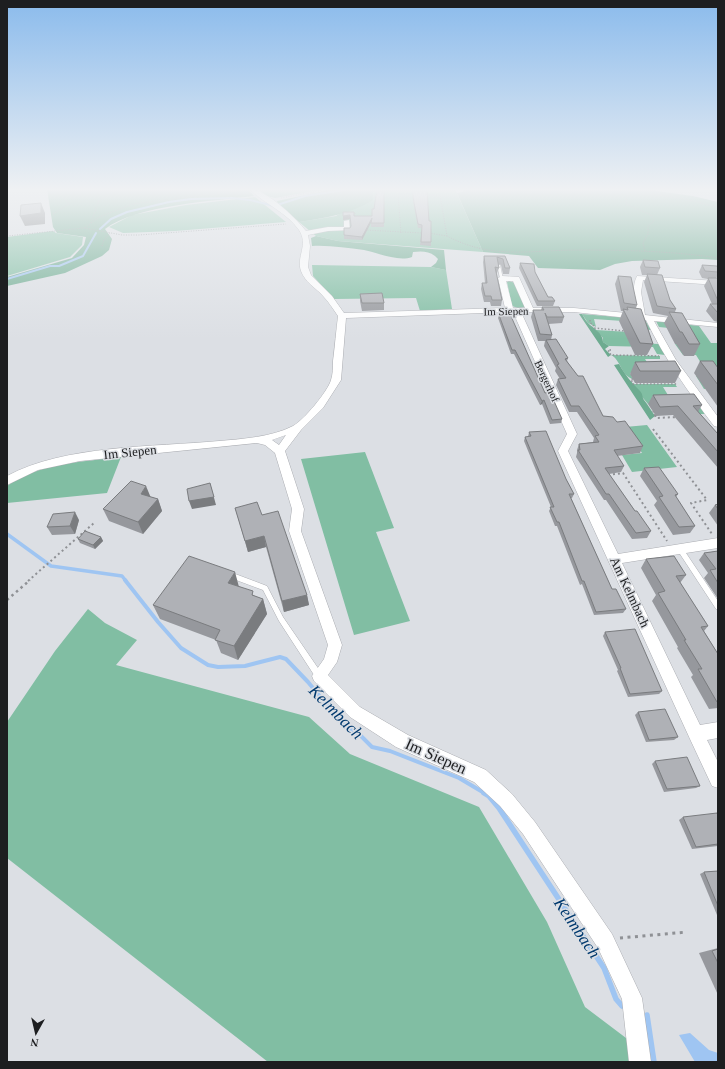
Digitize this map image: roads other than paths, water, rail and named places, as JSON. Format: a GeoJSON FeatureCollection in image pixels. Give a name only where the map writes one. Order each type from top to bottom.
{"type":"FeatureCollection","features":[{"type":"Feature","properties":{"kind":"street"},"geometry":{"type":"LineString","coordinates":[[306,239],[307,245],[304,270],[308,278],[330,299],[342,316]]}},
{"type":"Feature","properties":{"kind":"street"},"geometry":{"type":"LineString","coordinates":[[502,278],[516,279],[530,310]]}},
{"type":"Feature","properties":{"kind":"street","name":"Bergerhof"},"geometry":{"type":"LineString","coordinates":[[502,278],[513,310],[572,434],[563,451]]}},
{"type":"Feature","properties":{"kind":"street"},"geometry":{"type":"LineString","coordinates":[[718,283],[640,278],[638,296],[645,317],[688,384],[718,424]]}},
{"type":"Feature","properties":{"kind":"street","name":"Im Siepen"},"geometry":{"type":"LineString","coordinates":[[258,440],[268,442],[280,451],[297,428],[320,406],[336,380],[342,316],[513,310],[574,310],[718,325]]}},
{"type":"Feature","properties":{"kind":"street","name":"Im Siepen"},"geometry":{"type":"LineString","coordinates":[[7,481],[34,469],[57,462],[92,456],[258,440],[297,428]]}},
{"type":"Feature","properties":{"kind":"street"},"geometry":{"type":"LineString","coordinates":[[280,451],[298,509],[296,531],[335,645],[330,662],[319,676]]}},
{"type":"Feature","properties":{"kind":"street","name":"Am Kelmbach"},"geometry":{"type":"LineString","coordinates":[[563,451],[695,734],[718,780]]}},
{"type":"Feature","properties":{"kind":"street"},"geometry":{"type":"LineString","coordinates":[[614,559],[677,550],[716,540]]}},
{"type":"Feature","properties":{"kind":"street","name":"Im Siepen"},"geometry":{"type":"LineString","coordinates":[[319,676],[355,712],[402,741],[480,776],[506,800],[529,828],[605,942],[632,998],[640,1062]]}},
{"type":"Feature","properties":{"kind":"street"},"geometry":{"type":"LineString","coordinates":[[695,734],[718,730]]}},
{"type":"Feature","properties":{"kind":"lane"},"geometry":{"type":"LineString","coordinates":[[498,265],[502,278]]}},
{"type":"Feature","properties":{"kind":"lane"},"geometry":{"type":"LineString","coordinates":[[677,550],[718,607]]}},
{"type":"Feature","properties":{"kind":"lane"},"geometry":{"type":"LineString","coordinates":[[225,574],[265,588],[281,620],[319,676]]}},
{"type":"Feature","properties":{"kind":"water"},"geometry":{"type":"Polygon","coordinates":[[[690,1033],[709,1050],[718,1053],[718,1062],[695,1062],[679,1035],[690,1033]]]}},
{"type":"Feature","properties":{"kind":"waterway"},"geometry":{"type":"LineString","coordinates":[[7,279],[50,266],[59,266],[83,256],[93,239]]}},
{"type":"Feature","properties":{"kind":"waterway","name":"Kelmbach"},"geometry":{"type":"LineString","coordinates":[[7,534],[51,566],[122,576],[126,581]]}},
{"type":"Feature","properties":{"kind":"waterway","name":"Kelmbach"},"geometry":{"type":"LineString","coordinates":[[125,580],[158,622],[181,648],[208,665],[218,667],[245,666],[280,657],[286,659],[308,682],[342,723],[361,736],[372,747],[390,751],[459,778],[486,794]]}},
{"type":"Feature","properties":{"kind":"waterway","name":"Kelmbach"},"geometry":{"type":"LineString","coordinates":[[484,793],[489,796],[499,808],[604,968],[616,999],[622,1006]]}},
{"type":"Feature","properties":{"kind":"waterway","name":"Kelmbach"},"geometry":{"type":"LineString","coordinates":[[647,1015],[654,1062]]}}]}
